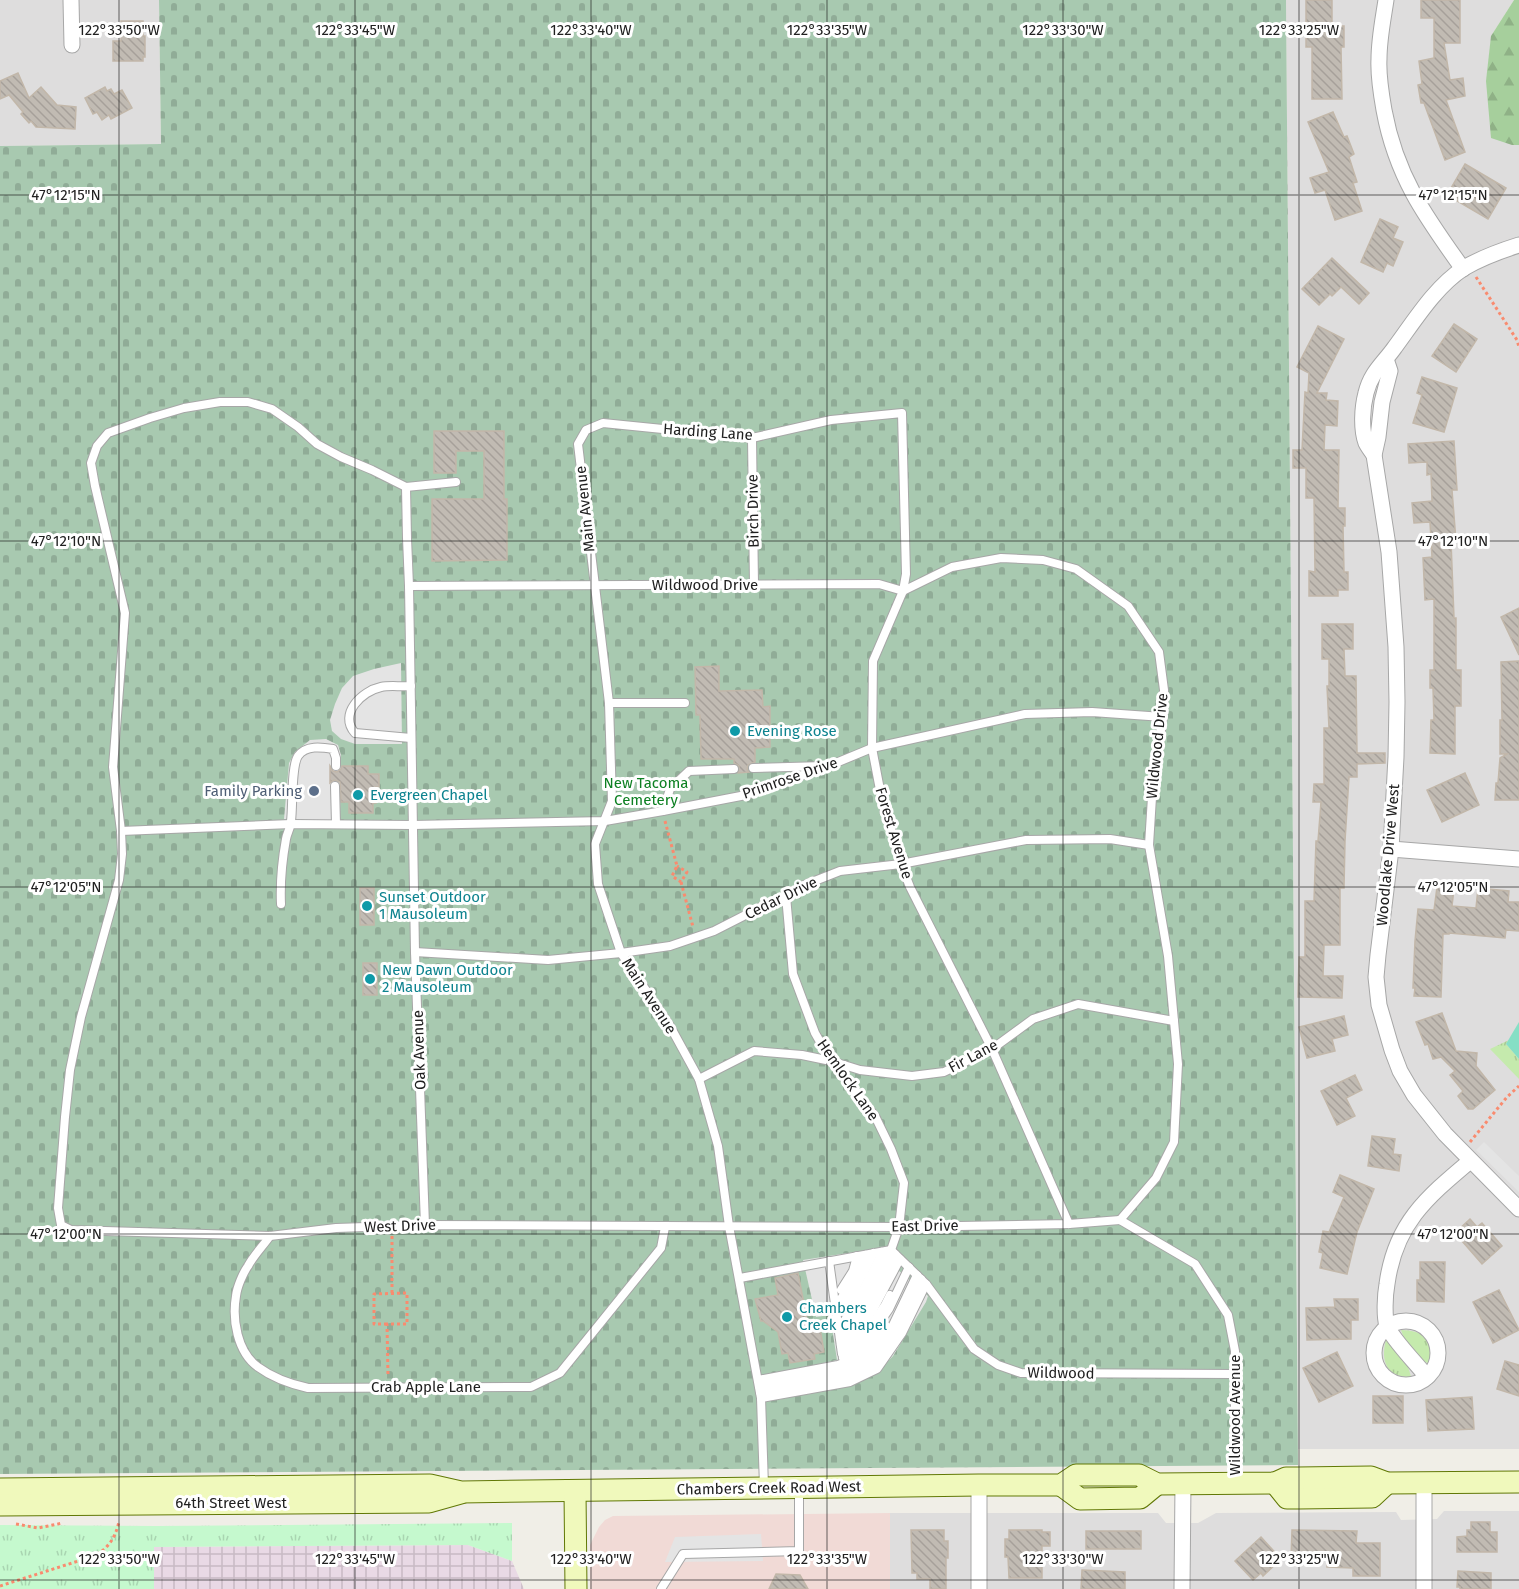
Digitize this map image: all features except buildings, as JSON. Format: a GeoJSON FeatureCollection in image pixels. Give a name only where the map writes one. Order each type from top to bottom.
{"type":"FeatureCollection","features":[{"type":"Feature","properties":{"kind":"street"},"geometry":{"type":"LineString","coordinates":[[71,0],[72,45]]}},
{"type":"Feature","properties":{"kind":"street"},"geometry":{"type":"LineString","coordinates":[[1386,0],[1378,61],[1380,89],[1392,145],[1419,205],[1430,223],[1466,267]]}},
{"type":"Feature","properties":{"kind":"street","name":"Woodlake Drive West"},"geometry":{"type":"LineString","coordinates":[[1519,245],[1466,267],[1425,306],[1371,377],[1365,394],[1363,411],[1366,444],[1374,454],[1389,552],[1396,646],[1396,757],[1391,849],[1376,977],[1379,1005],[1383,1024],[1400,1071],[1414,1095],[1445,1134],[1519,1209]]}},
{"type":"Feature","properties":{"kind":"street"},"geometry":{"type":"LineString","coordinates":[[1391,849],[1519,858]]}},
{"type":"Feature","properties":{"kind":"street"},"geometry":{"type":"LineString","coordinates":[[1427,1377],[1388,1326],[1385,1292],[1389,1264],[1408,1221],[1466,1156]]}},
{"type":"Feature","properties":{"kind":"street"},"geometry":{"type":"LineString","coordinates":[[1408,1321],[1419,1323],[1428,1329],[1438,1348],[1438,1359],[1434,1369],[1427,1377],[1419,1383],[1408,1385],[1388,1380],[1380,1373],[1373,1353],[1380,1334],[1388,1326],[1408,1321]]}},
{"type":"Feature","properties":{"kind":"street","name":"Chambers Creek Road West"},"geometry":{"type":"LineString","coordinates":[[575,1491],[1060,1485],[1076,1475],[1139,1475],[1157,1484],[1275,1484],[1286,1478],[1371,1478],[1387,1483],[1519,1482]]}},
{"type":"Feature","properties":{"kind":"street"},"geometry":{"type":"LineString","coordinates":[[1424,1483],[1424,1589]]}},
{"type":"Feature","properties":{"kind":"street"},"geometry":{"type":"LineString","coordinates":[[1182,1589],[1184,1484]]}},
{"type":"Feature","properties":{"kind":"street","name":"64th Street West"},"geometry":{"type":"LineString","coordinates":[[0,1489],[430,1485],[461,1492],[575,1491]]}},
{"type":"Feature","properties":{"kind":"street"},"geometry":{"type":"LineString","coordinates":[[979,1485],[979,1589]]}},
{"type":"Feature","properties":{"kind":"street"},"geometry":{"type":"LineString","coordinates":[[575,1491],[576,1589]]}},
{"type":"Feature","properties":{"kind":"street","name":"64th Street West"},"geometry":{"type":"LineString","coordinates":[[0,1505],[429,1502],[461,1492]]}},
{"type":"Feature","properties":{"kind":"lane"},"geometry":{"type":"LineString","coordinates":[[121,831],[113,767],[125,613],[91,463],[97,446],[108,433],[184,408],[220,402],[248,402],[272,409],[317,444],[406,487],[456,482]]}},
{"type":"Feature","properties":{"kind":"lane","name":"Harding Lane"},"geometry":{"type":"LineString","coordinates":[[586,430],[603,423],[752,438],[831,420],[902,413]]}},
{"type":"Feature","properties":{"kind":"lane","name":"Forest Avenue"},"geometry":{"type":"LineString","coordinates":[[902,413],[906,574],[903,591],[873,660],[872,748],[881,795],[910,887],[992,1048],[1069,1224]]}},
{"type":"Feature","properties":{"kind":"lane","name":"Main Avenue"},"geometry":{"type":"LineString","coordinates":[[586,430],[578,444],[609,703],[612,801],[595,844],[598,884],[621,953],[670,1026],[699,1079],[718,1146],[729,1226],[760,1389],[764,1488]]}},
{"type":"Feature","properties":{"kind":"lane","name":"Birch Drive"},"geometry":{"type":"LineString","coordinates":[[752,438],[754,585]]}},
{"type":"Feature","properties":{"kind":"lane","name":"Oak Avenue"},"geometry":{"type":"LineString","coordinates":[[406,487],[415,952],[425,1225]]}},
{"type":"Feature","properties":{"kind":"lane","name":"Wildwood Drive"},"geometry":{"type":"LineString","coordinates":[[409,586],[879,584],[903,591],[952,567],[1000,558],[1043,560],[1076,569],[1128,606],[1159,652],[1164,690],[1163,717],[1153,781],[1149,845],[1168,956],[1178,1064],[1174,1142],[1156,1178],[1120,1220]]}},
{"type":"Feature","properties":{"kind":"lane"},"geometry":{"type":"LineString","coordinates":[[411,686],[381,687],[368,693],[358,699],[349,717],[350,727],[355,733],[411,738]]}},
{"type":"Feature","properties":{"kind":"lane"},"geometry":{"type":"LineString","coordinates":[[609,703],[685,703]]}},
{"type":"Feature","properties":{"kind":"lane","name":"Primrose Drive"},"geometry":{"type":"LineString","coordinates":[[121,831],[291,824],[412,825],[605,821],[746,795],[872,748],[1025,714],[1092,712],[1163,717]]}},
{"type":"Feature","properties":{"kind":"lane"},"geometry":{"type":"LineString","coordinates":[[281,904],[280,878],[286,836],[291,824],[295,765],[298,755],[309,748],[333,749],[336,766]]}},
{"type":"Feature","properties":{"kind":"lane"},"geometry":{"type":"LineString","coordinates":[[753,768],[831,765]]}},
{"type":"Feature","properties":{"kind":"lane"},"geometry":{"type":"LineString","coordinates":[[663,811],[670,789],[689,771],[734,769]]}},
{"type":"Feature","properties":{"kind":"lane"},"geometry":{"type":"LineString","coordinates":[[335,786],[336,824]]}},
{"type":"Feature","properties":{"kind":"lane","name":"West Drive"},"geometry":{"type":"LineString","coordinates":[[121,831],[122,854],[119,880],[81,1017],[70,1070],[58,1208],[61,1225],[70,1230],[270,1236],[336,1228],[425,1225],[729,1226]]}},
{"type":"Feature","properties":{"kind":"lane","name":"Cedar Drive"},"geometry":{"type":"LineString","coordinates":[[415,952],[548,960],[670,946],[714,931],[802,886],[840,872],[901,864],[1026,840],[1110,839],[1149,845]]}},
{"type":"Feature","properties":{"kind":"lane","name":"Hemlock Lane"},"geometry":{"type":"LineString","coordinates":[[786,896],[793,974],[815,1033],[831,1061],[875,1116],[891,1149],[903,1184],[899,1227]]}},
{"type":"Feature","properties":{"kind":"lane","name":"Fir Lane"},"geometry":{"type":"LineString","coordinates":[[699,1079],[754,1051],[802,1055],[860,1070],[912,1076],[944,1072],[992,1048],[1033,1019],[1078,1004],[1174,1021]]}},
{"type":"Feature","properties":{"kind":"lane","name":"East Drive"},"geometry":{"type":"LineString","coordinates":[[729,1226],[899,1227],[1069,1224],[1120,1220]]}},
{"type":"Feature","properties":{"kind":"lane","name":"Wildwood Avenue"},"geometry":{"type":"LineString","coordinates":[[1120,1220],[1195,1264],[1228,1315],[1235,1351],[1235,1484]]}},
{"type":"Feature","properties":{"kind":"lane","name":"Crab Apple Lane"},"geometry":{"type":"LineString","coordinates":[[270,1236],[248,1266],[236,1295],[237,1337],[256,1366],[290,1384],[309,1388],[531,1387],[560,1373],[661,1248],[665,1227]]}},
{"type":"Feature","properties":{"kind":"lane"},"geometry":{"type":"LineString","coordinates":[[760,1389],[819,1389],[850,1382],[877,1369],[902,1333],[909,1267],[899,1227]]}},
{"type":"Feature","properties":{"kind":"lane"},"geometry":{"type":"LineString","coordinates":[[740,1278],[870,1254],[909,1267]]}},
{"type":"Feature","properties":{"kind":"lane"},"geometry":{"type":"LineString","coordinates":[[836,1307],[853,1272],[870,1254]]}},
{"type":"Feature","properties":{"kind":"lane"},"geometry":{"type":"LineString","coordinates":[[836,1307],[852,1295],[870,1254]]}},
{"type":"Feature","properties":{"kind":"lane"},"geometry":{"type":"LineString","coordinates":[[840,1345],[843,1323],[867,1283],[870,1254]]}},
{"type":"Feature","properties":{"kind":"lane"},"geometry":{"type":"LineString","coordinates":[[829,1261],[840,1345]]}},
{"type":"Feature","properties":{"kind":"lane"},"geometry":{"type":"LineString","coordinates":[[840,1345],[847,1329],[909,1267]]}},
{"type":"Feature","properties":{"kind":"lane"},"geometry":{"type":"LineString","coordinates":[[760,1389],[853,1339],[873,1310],[909,1267]]}},
{"type":"Feature","properties":{"kind":"lane"},"geometry":{"type":"LineString","coordinates":[[840,1345],[860,1351],[889,1309],[909,1267]]}},
{"type":"Feature","properties":{"kind":"lane"},"geometry":{"type":"LineString","coordinates":[[760,1389],[842,1371],[868,1360],[893,1325],[909,1267]]}},
{"type":"Feature","properties":{"kind":"lane","name":"Wildwood"},"geometry":{"type":"LineString","coordinates":[[909,1267],[974,1348],[998,1365],[1021,1373],[1235,1374]]}},
{"type":"Feature","properties":{"kind":"lane"},"geometry":{"type":"LineString","coordinates":[[661,1589],[683,1554],[799,1551],[799,1487]]}},
{"type":"Feature","properties":{"kind":"path"},"geometry":{"type":"LineString","coordinates":[[1466,267],[1519,347]]}},
{"type":"Feature","properties":{"kind":"path"},"geometry":{"type":"LineString","coordinates":[[663,811],[677,866],[672,876],[681,882],[695,937]]}},
{"type":"Feature","properties":{"kind":"path"},"geometry":{"type":"LineString","coordinates":[[677,866],[687,872],[681,882]]}},
{"type":"Feature","properties":{"kind":"path"},"geometry":{"type":"LineString","coordinates":[[1466,1156],[1472,1140],[1507,1097],[1519,1086]]}},
{"type":"Feature","properties":{"kind":"path"},"geometry":{"type":"LineString","coordinates":[[392,1226],[392,1293]]}},
{"type":"Feature","properties":{"kind":"path"},"geometry":{"type":"LineString","coordinates":[[407,1293],[407,1324],[387,1324],[374,1324],[374,1294],[407,1293]]}},
{"type":"Feature","properties":{"kind":"path"},"geometry":{"type":"LineString","coordinates":[[387,1324],[388,1387]]}},
{"type":"Feature","properties":{"kind":"path"},"geometry":{"type":"LineString","coordinates":[[0,1586],[94,1556],[113,1539],[120,1519]]}},
{"type":"Feature","properties":{"kind":"shaded area"},"geometry":{"type":"Polygon","coordinates":[[[0,0],[159,0],[161,144],[0,146],[0,0]]]}},
{"type":"Feature","properties":{"kind":"shaded area"},"geometry":{"type":"Polygon","coordinates":[[[1286,0],[1514,0],[1491,36],[1519,123],[1519,1449],[1298,1449],[1286,0]]]}},
{"type":"Feature","properties":{"kind":"shaded area"},"geometry":{"type":"Polygon","coordinates":[[[401,663],[402,744],[355,744],[341,739],[332,731],[330,720],[335,704],[342,688],[353,676],[401,663]]]}},
{"type":"Feature","properties":{"kind":"shaded area","name":"Family Parking"},"geometry":{"type":"Polygon","coordinates":[[[326,739],[338,745],[341,755],[340,821],[284,819],[289,763],[295,752],[310,740],[326,739]]]}},
{"type":"Feature","properties":{"kind":"shaded area"},"geometry":{"type":"Polygon","coordinates":[[[1484,1142],[1519,1176],[1519,1192],[1476,1150],[1484,1142]]]}},
{"type":"Feature","properties":{"kind":"shaded area"},"geometry":{"type":"Polygon","coordinates":[[[874,1249],[928,1296],[893,1356],[877,1373],[854,1384],[777,1400],[774,1374],[837,1360],[830,1315],[816,1317],[803,1260],[874,1249]]]}},
{"type":"Feature","properties":{"kind":"shaded area"},"geometry":{"type":"Polygon","coordinates":[[[1444,1511],[1519,1511],[1519,1589],[890,1589],[890,1513],[1158,1513],[1166,1523],[1198,1523],[1216,1513],[1396,1512],[1401,1520],[1437,1519],[1444,1511]]]}},
{"type":"Feature","properties":{"kind":"shaded area"},"geometry":{"type":"Polygon","coordinates":[[[890,1513],[890,1589],[590,1589],[590,1545],[599,1527],[613,1516],[890,1513]]]}},
{"type":"Feature","properties":{"kind":"shaded area"},"geometry":{"type":"Polygon","coordinates":[[[761,1534],[763,1561],[665,1562],[675,1537],[761,1534]]]}},
{"type":"Feature","properties":{"kind":"shaded area"},"geometry":{"type":"Polygon","coordinates":[[[468,1545],[512,1561],[524,1589],[154,1589],[153,1547],[468,1545]]]}},
{"type":"Feature","properties":{"kind":"green space","name":"New Tacoma Cemetery"},"geometry":{"type":"Polygon","coordinates":[[[159,0],[1286,0],[1298,1465],[0,1474],[0,146],[161,144],[159,0]]]}},
{"type":"Feature","properties":{"kind":"green space"},"geometry":{"type":"Polygon","coordinates":[[[1514,0],[1519,0],[1519,145],[1491,138],[1486,81],[1491,36],[1514,0]]]}},
{"type":"Feature","properties":{"kind":"green space"},"geometry":{"type":"Polygon","coordinates":[[[1519,1022],[1519,1059],[1506,1044],[1519,1022]]]}},
{"type":"Feature","properties":{"kind":"green space"},"geometry":{"type":"Polygon","coordinates":[[[1509,1040],[1506,1044],[1519,1059],[1519,1079],[1490,1049],[1509,1040]]]}},
{"type":"Feature","properties":{"kind":"green space"},"geometry":{"type":"Polygon","coordinates":[[[1401,1330],[1416,1332],[1426,1338],[1431,1349],[1429,1364],[1412,1350],[1401,1330]]]}},
{"type":"Feature","properties":{"kind":"green space"},"geometry":{"type":"Polygon","coordinates":[[[1386,1340],[1402,1356],[1411,1377],[1396,1375],[1387,1367],[1384,1355],[1386,1340]]]}},
{"type":"Feature","properties":{"kind":"green space"},"geometry":{"type":"Polygon","coordinates":[[[512,1523],[512,1561],[468,1545],[154,1547],[154,1589],[0,1589],[0,1525],[512,1523]]]}},
{"type":"Feature","properties":{"kind":"place","name":"Evening Rose"},"geometry":{"type":"Point","coordinates":[735,731]}},
{"type":"Feature","properties":{"kind":"place","name":"Family Parking"},"geometry":{"type":"Point","coordinates":[314,791]}},
{"type":"Feature","properties":{"kind":"place","name":"Evergreen Chapel"},"geometry":{"type":"Point","coordinates":[358,795]}},
{"type":"Feature","properties":{"kind":"place","name":"Sunset Outdoor 1 Mausoleum"},"geometry":{"type":"Point","coordinates":[367,906]}},
{"type":"Feature","properties":{"kind":"place","name":"New Dawn Outdoor 2 Mausoleum"},"geometry":{"type":"Point","coordinates":[370,979]}},
{"type":"Feature","properties":{"kind":"place","name":"Chambers Creek Chapel"},"geometry":{"type":"Point","coordinates":[787,1317]}}]}
